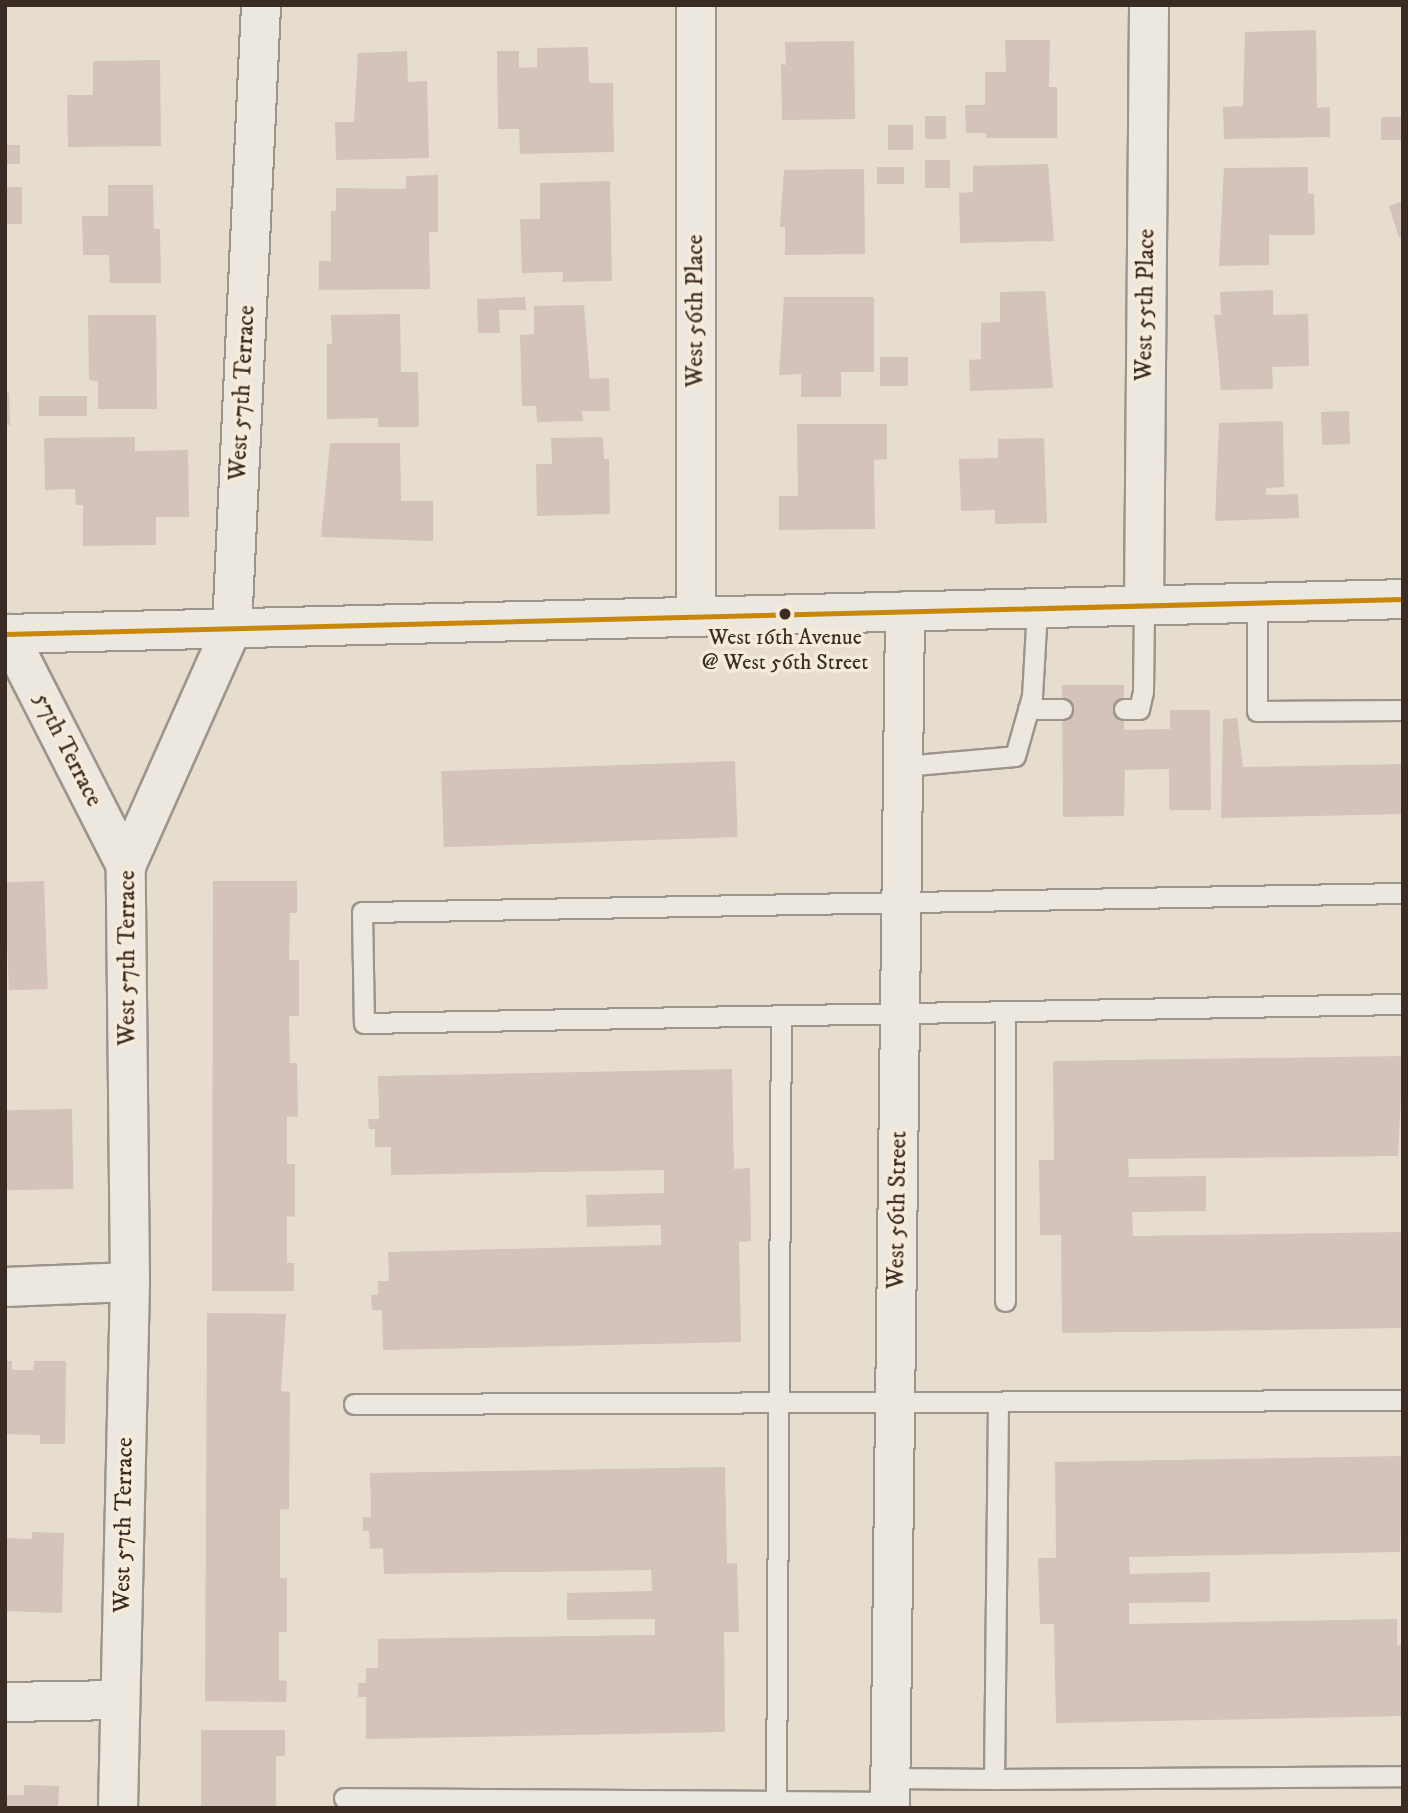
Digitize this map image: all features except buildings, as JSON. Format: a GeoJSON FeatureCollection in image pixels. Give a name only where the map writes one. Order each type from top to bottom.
{"type":"FeatureCollection","features":[{"type":"Feature","properties":{"kind":"street","name":"West 57th Terrace"},"geometry":{"type":"LineString","coordinates":[[118,1808],[130,1282],[126,866],[232,628],[261,5]]}},
{"type":"Feature","properties":{"kind":"street","name":"West 56th Place"},"geometry":{"type":"LineString","coordinates":[[696,5],[696,617]]}},
{"type":"Feature","properties":{"kind":"street","name":"West 55th Place"},"geometry":{"type":"LineString","coordinates":[[1143,606],[1149,5]]}},
{"type":"Feature","properties":{"kind":"street"},"geometry":{"type":"LineString","coordinates":[[6,634],[1403,599]]}},
{"type":"Feature","properties":{"kind":"street","name":"West 56th Street"},"geometry":{"type":"LineString","coordinates":[[891,1796],[905,611]]}},
{"type":"Feature","properties":{"kind":"street","name":"57th Terrace"},"geometry":{"type":"LineString","coordinates":[[6,634],[126,866]]}},
{"type":"Feature","properties":{"kind":"street"},"geometry":{"type":"LineString","coordinates":[[5,1287],[130,1282]]}},
{"type":"Feature","properties":{"kind":"street"},"geometry":{"type":"LineString","coordinates":[[5,1702],[120,1700]]}},
{"type":"Feature","properties":{"kind":"lane"},"geometry":{"type":"LineString","coordinates":[[1257,603],[1257,712],[1403,710]]}},
{"type":"Feature","properties":{"kind":"lane"},"geometry":{"type":"LineString","coordinates":[[1124,709],[1139,709],[1143,691],[1143,606]]}},
{"type":"Feature","properties":{"kind":"lane"},"geometry":{"type":"LineString","coordinates":[[904,766],[1015,756],[1028,709],[1037,608]]}},
{"type":"Feature","properties":{"kind":"lane"},"geometry":{"type":"LineString","coordinates":[[1028,709],[1062,709]]}},
{"type":"Feature","properties":{"kind":"lane"},"geometry":{"type":"LineString","coordinates":[[1403,893],[362,912],[364,1023],[1403,1004]]}},
{"type":"Feature","properties":{"kind":"lane"},"geometry":{"type":"LineString","coordinates":[[1005,1011],[1005,1301]]}},
{"type":"Feature","properties":{"kind":"lane"},"geometry":{"type":"LineString","coordinates":[[776,1801],[781,1016]]}},
{"type":"Feature","properties":{"kind":"lane"},"geometry":{"type":"LineString","coordinates":[[354,1404],[1403,1400]]}},
{"type":"Feature","properties":{"kind":"lane"},"geometry":{"type":"LineString","coordinates":[[994,1779],[998,1402]]}},
{"type":"Feature","properties":{"kind":"lane"},"geometry":{"type":"LineString","coordinates":[[344,1798],[776,1801],[891,1796],[994,1779],[1403,1776]]}},
{"type":"Feature","properties":{"kind":"transit line"},"geometry":{"type":"LineString","coordinates":[[5,634],[1403,599]]}},
{"type":"Feature","properties":{"kind":"place","name":"West 16th Avenue @ West 56th Street"},"geometry":{"type":"Point","coordinates":[785,614]}}]}
